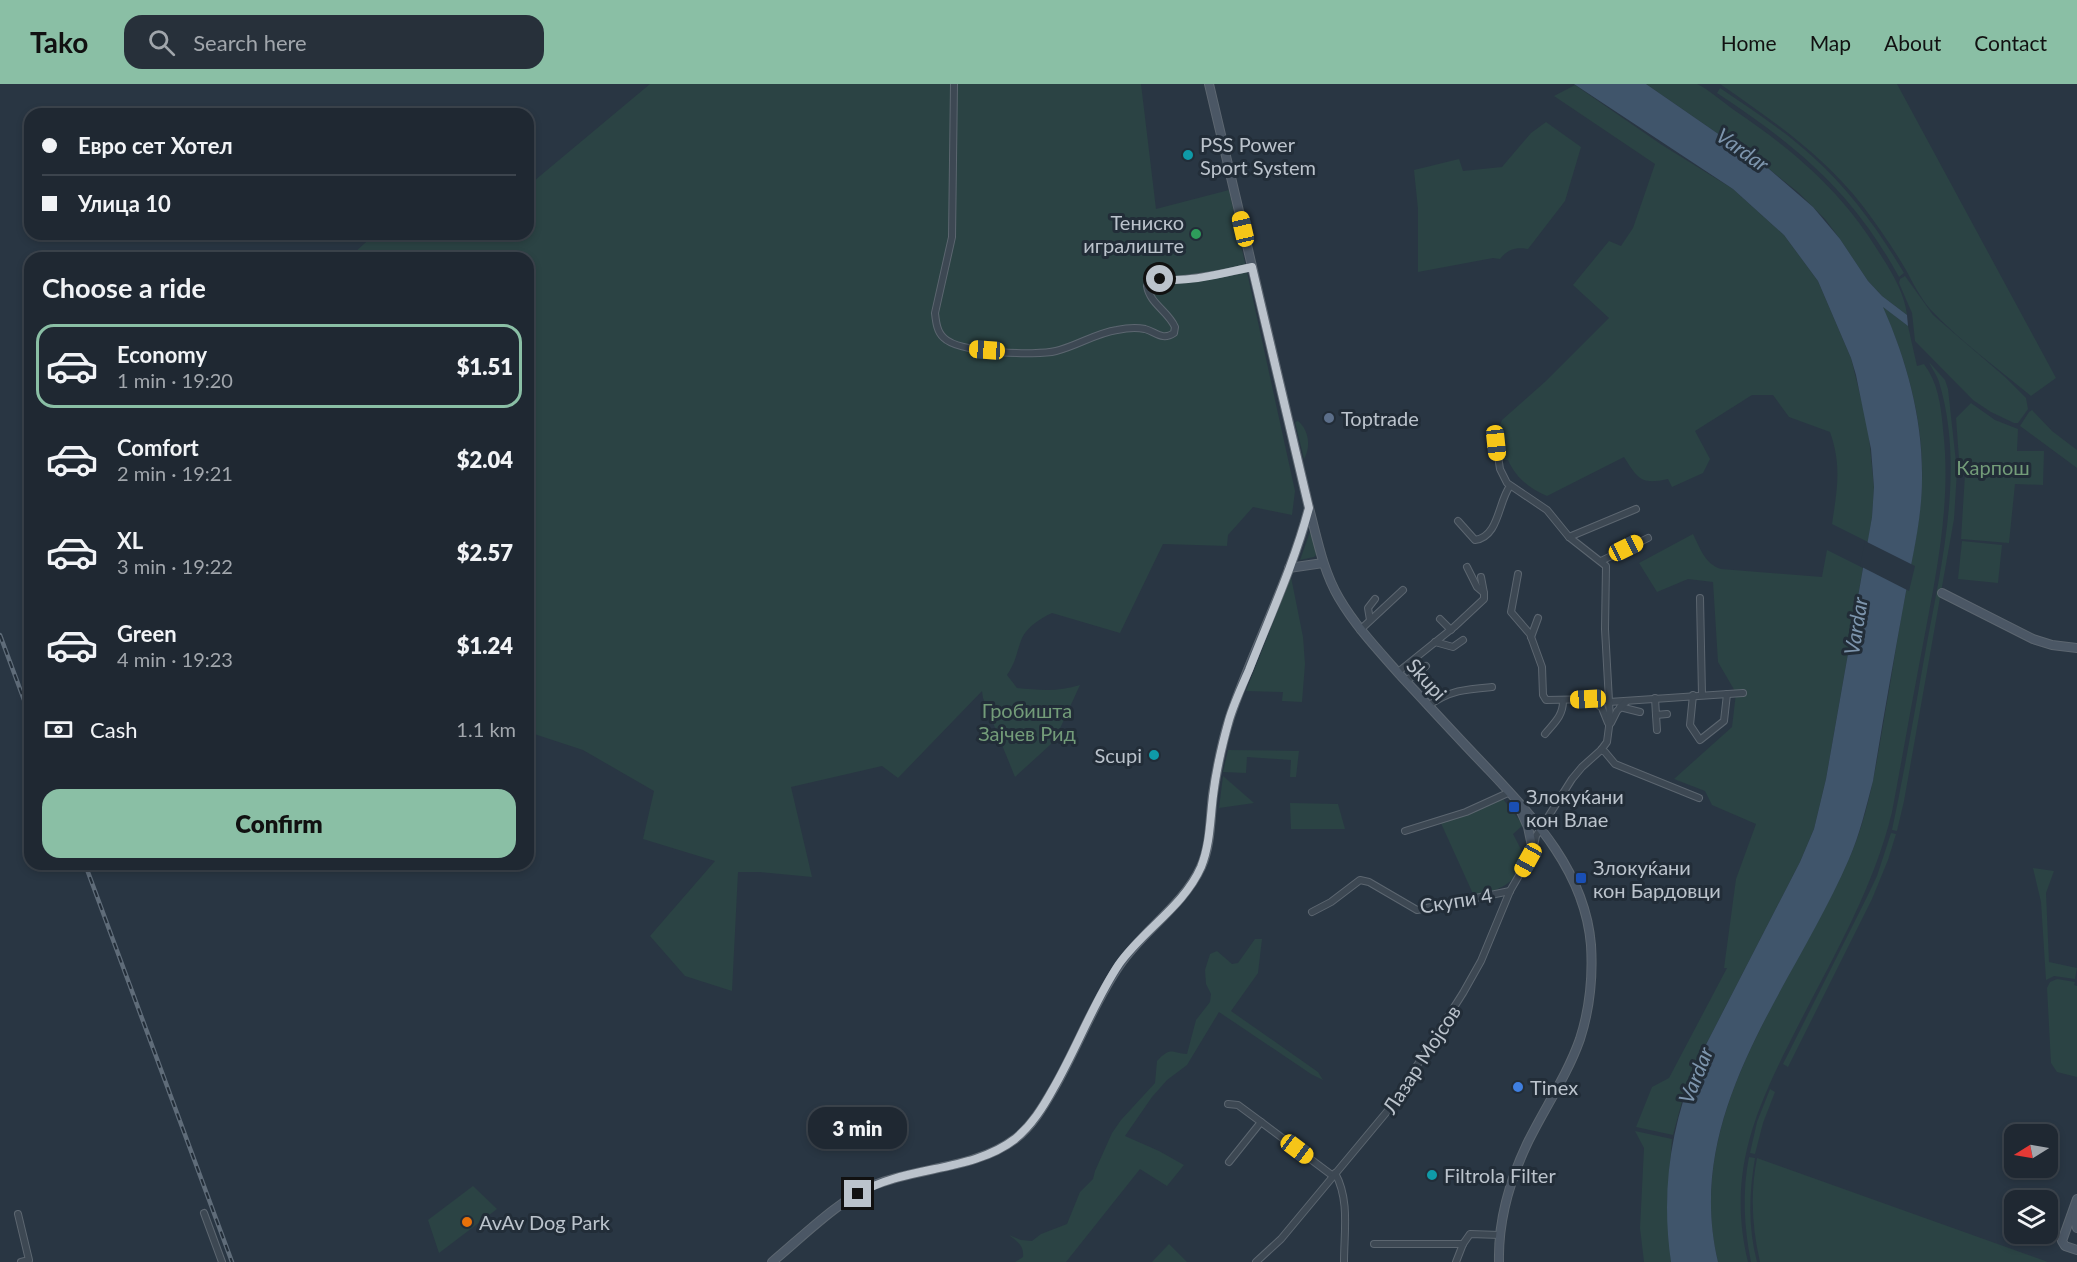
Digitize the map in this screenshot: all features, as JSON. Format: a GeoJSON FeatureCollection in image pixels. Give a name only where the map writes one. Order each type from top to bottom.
{"type":"FeatureCollection","features":[{"type":"Feature","properties":{"kind":"street"},"geometry":{"type":"LineString","coordinates":[[954,84],[952,237],[935,313],[936,325],[942,337],[950,343],[965,348],[1030,353],[1054,351],[1114,330],[1145,329],[1159,337],[1169,337],[1174,333],[1175,327],[1149,294],[1147,286],[1150,282],[1160,279],[1204,277],[1252,267]]}},
{"type":"Feature","properties":{"kind":"street","name":"Skupi"},"geometry":{"type":"LineString","coordinates":[[1209,84],[1323,563],[1338,596],[1360,630],[1541,828],[1570,873],[1586,919],[1592,958],[1590,997],[1579,1040],[1571,1060],[1517,1166],[1500,1235],[1499,1262]]}},
{"type":"Feature","properties":{"kind":"street"},"geometry":{"type":"LineString","coordinates":[[1496,443],[1500,469],[1509,486],[1547,510],[1569,537],[1606,566],[1608,577],[1605,629],[1609,729]]}},
{"type":"Feature","properties":{"kind":"street"},"geometry":{"type":"LineString","coordinates":[[1458,521],[1474,540],[1485,536],[1491,531],[1509,486]]}},
{"type":"Feature","properties":{"kind":"street"},"geometry":{"type":"LineString","coordinates":[[772,1262],[826,1216],[872,1185],[993,1152],[1014,1140],[1034,1120],[1062,1074],[1120,963],[1132,947],[1184,893],[1199,871],[1208,842],[1219,765],[1230,717],[1300,541],[1309,508]]}},
{"type":"Feature","properties":{"kind":"street"},"geometry":{"type":"LineString","coordinates":[[1569,537],[1636,509]]}},
{"type":"Feature","properties":{"kind":"street"},"geometry":{"type":"LineString","coordinates":[[1601,561],[1648,538]]}},
{"type":"Feature","properties":{"kind":"street"},"geometry":{"type":"LineString","coordinates":[[1289,568],[1323,563]]}},
{"type":"Feature","properties":{"kind":"street"},"geometry":{"type":"LineString","coordinates":[[1467,567],[1472,585],[1484,593]]}},
{"type":"Feature","properties":{"kind":"street"},"geometry":{"type":"LineString","coordinates":[[1518,574],[1511,612],[1514,618],[1527,629],[1531,637],[1542,667],[1544,696],[1549,701],[1599,699],[1609,702],[1743,693]]}},
{"type":"Feature","properties":{"kind":"street"},"geometry":{"type":"LineString","coordinates":[[1398,672],[1451,630],[1483,600],[1481,577]]}},
{"type":"Feature","properties":{"kind":"street"},"geometry":{"type":"LineString","coordinates":[[1360,630],[1403,590]]}},
{"type":"Feature","properties":{"kind":"street"},"geometry":{"type":"LineString","coordinates":[[1942,593],[2033,639],[2055,646],[2077,648]]}},
{"type":"Feature","properties":{"kind":"street"},"geometry":{"type":"LineString","coordinates":[[1700,598],[1702,695]]}},
{"type":"Feature","properties":{"kind":"street"},"geometry":{"type":"LineString","coordinates":[[1370,620],[1368,608],[1375,599]]}},
{"type":"Feature","properties":{"kind":"street"},"geometry":{"type":"LineString","coordinates":[[1531,637],[1538,618]]}},
{"type":"Feature","properties":{"kind":"street"},"geometry":{"type":"LineString","coordinates":[[1440,619],[1451,630]]}},
{"type":"Feature","properties":{"kind":"street"},"geometry":{"type":"LineString","coordinates":[[1435,642],[1453,647],[1463,640]]}},
{"type":"Feature","properties":{"kind":"street"},"geometry":{"type":"LineString","coordinates":[[1406,681],[1426,666]]}},
{"type":"Feature","properties":{"kind":"street"},"geometry":{"type":"LineString","coordinates":[[1428,706],[1442,697],[1467,688],[1492,687]]}},
{"type":"Feature","properties":{"kind":"street"},"geometry":{"type":"LineString","coordinates":[[1693,695],[1690,725],[1700,740],[1724,721],[1727,694]]}},
{"type":"Feature","properties":{"kind":"street"},"geometry":{"type":"LineString","coordinates":[[1655,698],[1657,730]]}},
{"type":"Feature","properties":{"kind":"street"},"geometry":{"type":"LineString","coordinates":[[1588,699],[1602,708],[1609,729]]}},
{"type":"Feature","properties":{"kind":"street"},"geometry":{"type":"LineString","coordinates":[[1545,734],[1559,718],[1563,700]]}},
{"type":"Feature","properties":{"kind":"street"},"geometry":{"type":"LineString","coordinates":[[1627,701],[1612,719],[1607,742],[1601,750],[1615,764],[1699,798]]}},
{"type":"Feature","properties":{"kind":"street"},"geometry":{"type":"LineString","coordinates":[[1620,707],[1640,712]]}},
{"type":"Feature","properties":{"kind":"street"},"geometry":{"type":"LineString","coordinates":[[1656,715],[1667,714]]}},
{"type":"Feature","properties":{"kind":"street","name":"Лазар Мојсов"},"geometry":{"type":"LineString","coordinates":[[1256,1262],[1281,1239],[1381,1121],[1463,993],[1485,954],[1510,891],[1533,851],[1536,836],[1577,772],[1601,750]]}},
{"type":"Feature","properties":{"kind":"street"},"geometry":{"type":"LineString","coordinates":[[1405,831],[1466,812],[1511,794],[1528,827],[1533,851],[1549,839]]}},
{"type":"Feature","properties":{"kind":"street","name":"Cкупи 4"},"geometry":{"type":"LineString","coordinates":[[1312,912],[1331,902],[1360,880],[1369,882],[1417,910],[1510,891]]}},
{"type":"Feature","properties":{"kind":"street"},"geometry":{"type":"LineString","coordinates":[[1228,1104],[1238,1105],[1334,1174],[1341,1184],[1346,1206],[1344,1262]]}},
{"type":"Feature","properties":{"kind":"street"},"geometry":{"type":"LineString","coordinates":[[1229,1162],[1261,1122]]}},
{"type":"Feature","properties":{"kind":"street"},"geometry":{"type":"LineString","coordinates":[[2077,1199],[2062,1238],[2063,1245],[2077,1250]]}},
{"type":"Feature","properties":{"kind":"street"},"geometry":{"type":"LineString","coordinates":[[2077,1207],[2075,1220],[2077,1228]]}},
{"type":"Feature","properties":{"kind":"street"},"geometry":{"type":"LineString","coordinates":[[18,1214],[29,1260],[21,1262]]}},
{"type":"Feature","properties":{"kind":"street"},"geometry":{"type":"LineString","coordinates":[[204,1214],[222,1262]]}},
{"type":"Feature","properties":{"kind":"street"},"geometry":{"type":"LineString","coordinates":[[1456,1262],[1463,1244],[1474,1233],[1500,1235]]}},
{"type":"Feature","properties":{"kind":"street"},"geometry":{"type":"LineString","coordinates":[[1374,1244],[1463,1244]]}},
{"type":"Feature","properties":{"kind":"green space","name":"Гробишта Зајчев Рид"},"geometry":{"type":"Polygon","coordinates":[[[650,84],[1141,84],[1156,209],[1229,190],[1295,491],[1292,515],[1253,507],[1228,535],[1227,546],[1163,544],[1120,633],[1052,613],[1027,630],[1007,675],[1017,688],[1057,690],[1080,685],[1050,745],[1015,777],[982,691],[898,778],[882,766],[791,787],[812,877],[738,872],[732,991],[685,976],[650,936],[715,861],[643,839],[654,791],[583,750],[534,734],[534,252],[355,252],[368,240],[534,240],[534,181],[650,84]]]}},
{"type":"Feature","properties":{"kind":"green space"},"geometry":{"type":"Polygon","coordinates":[[[1646,84],[1697,84],[1778,141],[1798,158],[1835,193],[1867,234],[1898,285],[1907,315],[1882,296],[1868,281],[1825,219],[1799,193],[1769,169],[1646,84]]]}},
{"type":"Feature","properties":{"kind":"green space"},"geometry":{"type":"Polygon","coordinates":[[[1720,84],[1897,84],[2056,378],[2031,396],[1966,343],[1926,304],[1885,237],[1862,205],[1831,170],[1796,139],[1720,84]]]}},
{"type":"Feature","properties":{"kind":"green space"},"geometry":{"type":"Polygon","coordinates":[[[1575,85],[1662,145],[1733,189],[1784,235],[1818,281],[1851,358],[1868,427],[1874,487],[1868,542],[1832,524],[1837,489],[1837,467],[1830,432],[1789,417],[1773,395],[1752,395],[1695,431],[1710,459],[1703,473],[1672,487],[1668,479],[1652,481],[1641,478],[1633,471],[1624,457],[1547,496],[1524,482],[1508,460],[1500,460],[1498,430],[1502,420],[1546,381],[1609,318],[1573,285],[1609,241],[1621,246],[1633,228],[1655,164],[1554,96],[1575,85]]]}},
{"type":"Feature","properties":{"kind":"green space"},"geometry":{"type":"Polygon","coordinates":[[[1720,88],[1780,130],[1827,170],[1863,212],[1904,273],[1899,277],[1862,219],[1842,195],[1773,132],[1717,93],[1720,88]]]}},
{"type":"Feature","properties":{"kind":"green space"},"geometry":{"type":"Polygon","coordinates":[[[1546,122],[1581,147],[1565,201],[1528,249],[1512,250],[1500,259],[1493,258],[1418,272],[1418,209],[1414,170],[1459,159],[1463,171],[1502,167],[1531,133],[1546,122]]]}},
{"type":"Feature","properties":{"kind":"green space"},"geometry":{"type":"Polygon","coordinates":[[[1905,276],[1933,315],[2026,398],[2028,409],[2018,423],[1991,412],[1973,400],[1915,341],[1912,313],[1899,283],[1900,279],[1905,276]]]}},
{"type":"Feature","properties":{"kind":"green space"},"geometry":{"type":"Polygon","coordinates":[[[1882,306],[1908,326],[1917,366],[1924,364],[1929,371],[1940,403],[1945,458],[1941,542],[1892,812],[1884,839],[1865,892],[1772,1079],[1750,1136],[1741,1196],[1742,1228],[1748,1262],[1718,1262],[1711,1207],[1715,1154],[1729,1103],[1748,1053],[1825,909],[1857,840],[1874,774],[1916,536],[1922,481],[1917,414],[1899,348],[1882,306]]]}},
{"type":"Feature","properties":{"kind":"green space"},"geometry":{"type":"Polygon","coordinates":[[[1929,362],[1945,380],[1948,389],[1957,471],[1954,519],[1897,831],[1892,830],[1948,520],[1950,450],[1947,416],[1939,382],[1929,362]]]}},
{"type":"Feature","properties":{"kind":"green space","name":"Карпош"},"geometry":{"type":"Polygon","coordinates":[[[1971,403],[1995,420],[2018,429],[2017,451],[2044,451],[2043,485],[2015,484],[2009,543],[1961,539],[1965,474],[1960,473],[1956,418],[1971,403]]]}},
{"type":"Feature","properties":{"kind":"green space"},"geometry":{"type":"Polygon","coordinates":[[[2032,410],[2052,431],[2077,450],[2077,468],[2020,426],[2032,410]]]}},
{"type":"Feature","properties":{"kind":"green space"},"geometry":{"type":"Polygon","coordinates":[[[1298,421],[1305,429],[1308,439],[1308,449],[1304,459],[1295,422],[1298,421]]]}},
{"type":"Feature","properties":{"kind":"green space"},"geometry":{"type":"Polygon","coordinates":[[[1311,529],[1317,554],[1314,557],[1300,560],[1311,529]]]}},
{"type":"Feature","properties":{"kind":"green space"},"geometry":{"type":"Polygon","coordinates":[[[1693,534],[1707,559],[1715,567],[1721,569],[1822,577],[1827,550],[1863,568],[1826,779],[1814,829],[1800,862],[1696,1064],[1684,1094],[1673,1135],[1636,1127],[1652,1087],[1669,1078],[1727,968],[1724,968],[1736,879],[1756,824],[1712,805],[1705,791],[1674,779],[1732,727],[1736,693],[1718,662],[1713,582],[1688,579],[1657,592],[1639,563],[1693,534]]]}},
{"type":"Feature","properties":{"kind":"green space"},"geometry":{"type":"Polygon","coordinates":[[[1962,541],[2002,545],[1998,583],[1958,579],[1962,541]]]}},
{"type":"Feature","properties":{"kind":"green space"},"geometry":{"type":"Polygon","coordinates":[[[1291,577],[1303,637],[1305,664],[1302,702],[1282,701],[1283,692],[1246,691],[1291,577]]]}},
{"type":"Feature","properties":{"kind":"green space"},"geometry":{"type":"Polygon","coordinates":[[[1228,750],[1299,751],[1296,777],[1290,777],[1291,760],[1247,757],[1246,773],[1223,772],[1228,750]]]}},
{"type":"Feature","properties":{"kind":"green space"},"geometry":{"type":"Polygon","coordinates":[[[1223,776],[1254,803],[1219,808],[1223,776]]]}},
{"type":"Feature","properties":{"kind":"green space"},"geometry":{"type":"Polygon","coordinates":[[[1500,795],[1523,825],[1513,834],[1524,855],[1517,873],[1506,884],[1474,896],[1440,821],[1500,795]]]}},
{"type":"Feature","properties":{"kind":"green space"},"geometry":{"type":"Polygon","coordinates":[[[1290,803],[1338,804],[1345,829],[1291,829],[1290,803]]]}},
{"type":"Feature","properties":{"kind":"green space"},"geometry":{"type":"Polygon","coordinates":[[[1891,833],[1896,834],[1872,899],[1788,1067],[1783,1064],[1877,876],[1891,833]]]}},
{"type":"Feature","properties":{"kind":"green space"},"geometry":{"type":"Polygon","coordinates":[[[2033,868],[2054,871],[2046,893],[2049,962],[2077,968],[2075,979],[2054,976],[2046,980],[2041,902],[2033,868]]]}},
{"type":"Feature","properties":{"kind":"green space"},"geometry":{"type":"Polygon","coordinates":[[[1255,939],[1262,939],[1258,973],[1231,1011],[1318,1072],[1323,1080],[1219,1012],[1187,1065],[1167,1080],[1152,1097],[1125,1136],[1184,1165],[1167,1186],[1140,1169],[1066,1262],[1015,1262],[1023,1257],[1022,1250],[1018,1242],[1009,1235],[1021,1240],[1032,1241],[1041,1234],[1067,1224],[1080,1192],[1093,1179],[1112,1133],[1155,1083],[1157,1061],[1168,1052],[1187,1054],[1196,1020],[1210,1002],[1211,994],[1206,984],[1205,970],[1210,954],[1217,951],[1232,964],[1238,963],[1255,939]]]}},
{"type":"Feature","properties":{"kind":"green space"},"geometry":{"type":"Polygon","coordinates":[[[2057,979],[2075,982],[2074,985],[2077,986],[2077,1077],[2057,1072],[2051,1063],[2047,988],[2050,982],[2057,979]]]}},
{"type":"Feature","properties":{"kind":"green space"},"geometry":{"type":"Polygon","coordinates":[[[1770,1089],[1775,1092],[1763,1123],[1755,1154],[1750,1153],[1757,1122],[1770,1089]]]}},
{"type":"Feature","properties":{"kind":"green space"},"geometry":{"type":"Polygon","coordinates":[[[1635,1131],[1672,1139],[1667,1204],[1671,1262],[1644,1262],[1640,1228],[1644,1148],[1635,1131]]]}},
{"type":"Feature","properties":{"kind":"green space"},"geometry":{"type":"Polygon","coordinates":[[[1749,1157],[1755,1158],[1750,1210],[1757,1262],[1751,1262],[1745,1223],[1745,1183],[1749,1157]]]}},
{"type":"Feature","properties":{"kind":"green space"},"geometry":{"type":"Polygon","coordinates":[[[1757,1158],[2048,1262],[1760,1262],[1753,1210],[1753,1184],[1757,1158]]]}},
{"type":"Feature","properties":{"kind":"green space"},"geometry":{"type":"Polygon","coordinates":[[[473,1186],[497,1209],[439,1253],[428,1220],[473,1186]]]}},
{"type":"Feature","properties":{"kind":"green space"},"geometry":{"type":"Polygon","coordinates":[[[1169,1244],[1187,1262],[1152,1262],[1169,1244]]]}},
{"type":"Feature","properties":{"kind":"water","name":"Vardar"},"geometry":{"type":"Polygon","coordinates":[[[1574,84],[1646,84],[1769,169],[1813,207],[1840,239],[1868,281],[1882,296],[1907,315],[1908,326],[1883,307],[1892,327],[1912,391],[1920,435],[1922,494],[1873,781],[1860,830],[1849,859],[1749,1052],[1729,1102],[1715,1153],[1711,1206],[1718,1262],[1671,1262],[1667,1211],[1674,1137],[1696,1064],[1800,862],[1814,829],[1826,779],[1872,517],[1874,487],[1871,449],[1851,358],[1818,281],[1784,235],[1733,189],[1574,84]]]}},
{"type":"Feature","properties":{"kind":"pier"},"geometry":{"type":"Polygon","coordinates":[[[1865,541],[1915,566],[1909,591],[1860,566],[1865,541]]]}},
{"type":"Feature","properties":{"kind":"railway"},"geometry":{"type":"LineString","coordinates":[[0,635],[24,700]]}},
{"type":"Feature","properties":{"kind":"railway"},"geometry":{"type":"LineString","coordinates":[[87,870],[232,1262]]}},
{"type":"Feature","properties":{"kind":"place","name":"PSS Power Sport System"},"geometry":{"type":"Point","coordinates":[1188,155]}},
{"type":"Feature","properties":{"kind":"place","name":"Тениско игралиште"},"geometry":{"type":"Point","coordinates":[1196,234]}},
{"type":"Feature","properties":{"kind":"place","name":"Toptrade"},"geometry":{"type":"Point","coordinates":[1329,418]}},
{"type":"Feature","properties":{"kind":"place","name":"Scupi"},"geometry":{"type":"Point","coordinates":[1154,755]}},
{"type":"Feature","properties":{"kind":"place","name":"Злокуќани кон Влае"},"geometry":{"type":"Point","coordinates":[1514,807]}},
{"type":"Feature","properties":{"kind":"place","name":"Злокуќани кон Бардовци"},"geometry":{"type":"Point","coordinates":[1581,878]}},
{"type":"Feature","properties":{"kind":"place","name":"Tinex"},"geometry":{"type":"Point","coordinates":[1518,1087]}},
{"type":"Feature","properties":{"kind":"place","name":"Filtrola Filter"},"geometry":{"type":"Point","coordinates":[1432,1175]}},
{"type":"Feature","properties":{"kind":"place","name":"AvAv Dog Park"},"geometry":{"type":"Point","coordinates":[467,1222]}},
{"type":"Feature","properties":{"kind":"route"},"geometry":{"type":"LineString","coordinates":[[858,1194],[872,1185],[987,1154],[1014,1140],[1025,1131],[1052,1092],[1120,963],[1193,882],[1203,861],[1208,842],[1213,795],[1230,717],[1300,541],[1309,508],[1252,267],[1204,277],[1160,279]]}}]}
